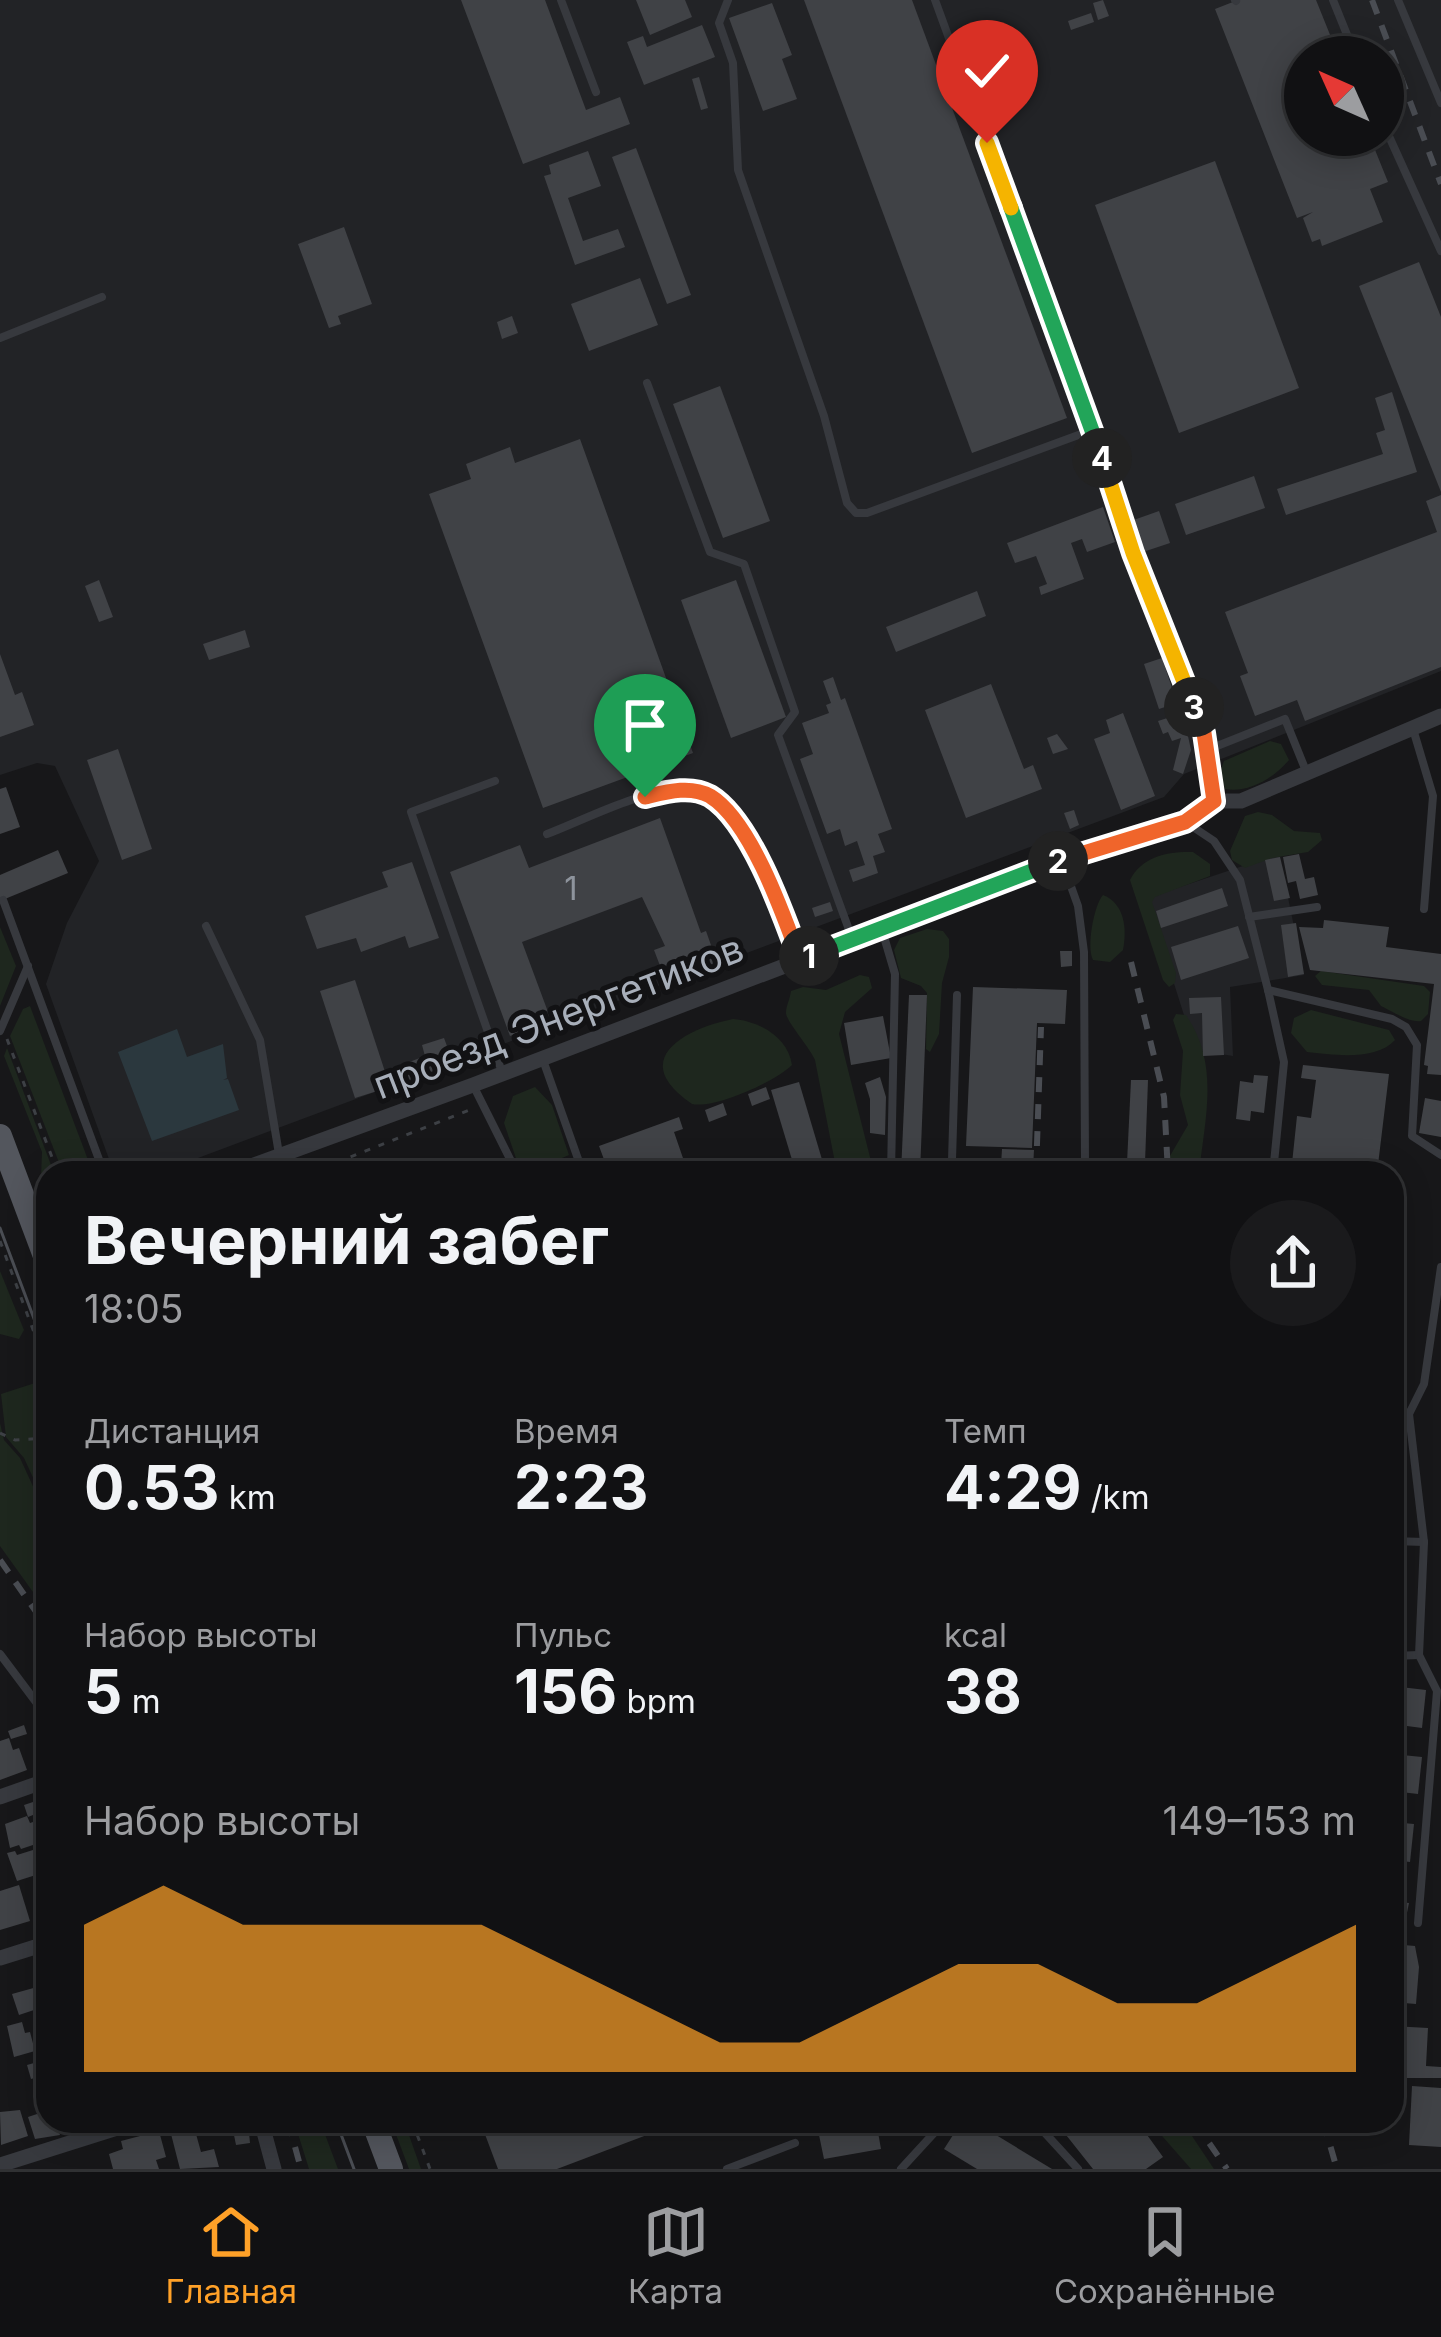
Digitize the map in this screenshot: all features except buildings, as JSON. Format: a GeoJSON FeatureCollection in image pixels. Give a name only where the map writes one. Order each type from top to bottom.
{"type":"FeatureCollection","features":[{"type":"Feature","properties":{"kind":"main road"},"geometry":{"type":"LineString","coordinates":[[0,1136],[36,1226]]}},
{"type":"Feature","properties":{"kind":"main road"},"geometry":{"type":"LineString","coordinates":[[378,2133],[391,2169]]}},
{"type":"Feature","properties":{"kind":"street","name":"проезд Энергетиков"},"geometry":{"type":"LineString","coordinates":[[265,1161],[1062,860],[1185,822],[1214,801],[1241,801],[1441,716]]}},
{"type":"Feature","properties":{"kind":"street"},"geometry":{"type":"LineString","coordinates":[[0,1797],[36,1784]]}},
{"type":"Feature","properties":{"kind":"street"},"geometry":{"type":"LineString","coordinates":[[0,1958],[36,1947]]}},
{"type":"Feature","properties":{"kind":"street"},"geometry":{"type":"LineString","coordinates":[[0,2165],[101,2133]]}},
{"type":"Feature","properties":{"kind":"street"},"geometry":{"type":"LineString","coordinates":[[264,2133],[274,2169]]}},
{"type":"Feature","properties":{"kind":"lane"},"geometry":{"type":"LineString","coordinates":[[561,0],[596,92]]}},
{"type":"Feature","properties":{"kind":"lane"},"geometry":{"type":"LineString","coordinates":[[728,0],[719,23],[733,63],[738,170],[824,416],[847,503],[856,513],[867,513],[1092,430]]}},
{"type":"Feature","properties":{"kind":"lane"},"geometry":{"type":"LineString","coordinates":[[935,0],[1133,553],[1204,733],[1214,801]]}},
{"type":"Feature","properties":{"kind":"lane"},"geometry":{"type":"LineString","coordinates":[[1333,0],[1348,36]]}},
{"type":"Feature","properties":{"kind":"lane"},"geometry":{"type":"LineString","coordinates":[[1398,0],[1441,103]]}},
{"type":"Feature","properties":{"kind":"lane"},"geometry":{"type":"LineString","coordinates":[[1398,156],[1441,251]]}},
{"type":"Feature","properties":{"kind":"lane"},"geometry":{"type":"LineString","coordinates":[[0,338],[102,297]]}},
{"type":"Feature","properties":{"kind":"lane"},"geometry":{"type":"LineString","coordinates":[[647,382],[710,552],[743,564],[795,712],[778,735],[853,940]]}},
{"type":"Feature","properties":{"kind":"lane"},"geometry":{"type":"LineString","coordinates":[[1207,750],[1286,719],[1306,771]]}},
{"type":"Feature","properties":{"kind":"lane"},"geometry":{"type":"LineString","coordinates":[[1412,728],[1433,796],[1424,909]]}},
{"type":"Feature","properties":{"kind":"lane"},"geometry":{"type":"LineString","coordinates":[[495,781],[411,812],[503,1074]]}},
{"type":"Feature","properties":{"kind":"lane"},"geometry":{"type":"LineString","coordinates":[[547,834],[645,797],[681,789],[709,796],[734,821],[752,849],[775,893],[800,960]]}},
{"type":"Feature","properties":{"kind":"lane"},"geometry":{"type":"LineString","coordinates":[[1185,822],[1214,841],[1240,880],[1284,1062],[1274,1161]]}},
{"type":"Feature","properties":{"kind":"lane"},"geometry":{"type":"LineString","coordinates":[[1062,860],[1078,906],[1084,952],[1084,1161]]}},
{"type":"Feature","properties":{"kind":"lane"},"geometry":{"type":"LineString","coordinates":[[3,900],[100,1161]]}},
{"type":"Feature","properties":{"kind":"lane"},"geometry":{"type":"LineString","coordinates":[[1249,917],[1318,907]]}},
{"type":"Feature","properties":{"kind":"lane"},"geometry":{"type":"LineString","coordinates":[[206,926],[260,1040],[279,1156]]}},
{"type":"Feature","properties":{"kind":"lane"},"geometry":{"type":"LineString","coordinates":[[882,929],[895,974],[891,1161]]}},
{"type":"Feature","properties":{"kind":"lane"},"geometry":{"type":"LineString","coordinates":[[1,1028],[28,966]]}},
{"type":"Feature","properties":{"kind":"lane"},"geometry":{"type":"LineString","coordinates":[[1268,991],[1392,1019],[1406,1027],[1417,1046],[1412,1136],[1441,1155]]}},
{"type":"Feature","properties":{"kind":"lane"},"geometry":{"type":"LineString","coordinates":[[953,1161],[957,995]]}},
{"type":"Feature","properties":{"kind":"lane"},"geometry":{"type":"LineString","coordinates":[[543,1059],[580,1161]]}},
{"type":"Feature","properties":{"kind":"lane"},"geometry":{"type":"LineString","coordinates":[[473,1085],[511,1161]]}},
{"type":"Feature","properties":{"kind":"lane"},"geometry":{"type":"LineString","coordinates":[[1418,1923],[1437,1690],[1419,1655],[1424,1542],[1409,1414],[1424,1384],[1441,1267]]}},
{"type":"Feature","properties":{"kind":"lane"},"geometry":{"type":"LineString","coordinates":[[1404,1411],[1409,1414]]}},
{"type":"Feature","properties":{"kind":"lane"},"geometry":{"type":"LineString","coordinates":[[1404,1541],[1424,1542]]}},
{"type":"Feature","properties":{"kind":"lane"},"geometry":{"type":"LineString","coordinates":[[0,1654],[36,1702]]}},
{"type":"Feature","properties":{"kind":"lane"},"geometry":{"type":"LineString","coordinates":[[1404,1656],[1419,1655]]}},
{"type":"Feature","properties":{"kind":"lane"},"geometry":{"type":"LineString","coordinates":[[901,2169],[934,2133]]}},
{"type":"Feature","properties":{"kind":"lane"},"geometry":{"type":"LineString","coordinates":[[1045,2133],[1078,2169]]}},
{"type":"Feature","properties":{"kind":"lane"},"geometry":{"type":"LineString","coordinates":[[727,2169],[795,2143]]}},
{"type":"Feature","properties":{"kind":"path"},"geometry":{"type":"LineString","coordinates":[[1,1028],[53,1161]]}},
{"type":"Feature","properties":{"kind":"path"},"geometry":{"type":"LineString","coordinates":[[340,1161],[483,1105]]}},
{"type":"Feature","properties":{"kind":"path"},"geometry":{"type":"LineString","coordinates":[[0,1241],[36,1338]]}},
{"type":"Feature","properties":{"kind":"path"},"geometry":{"type":"LineString","coordinates":[[0,1433],[15,1440],[36,1439]]}},
{"type":"Feature","properties":{"kind":"path"},"geometry":{"type":"LineString","coordinates":[[416,2133],[430,2169]]}},
{"type":"Feature","properties":{"kind":"shaded area"},"geometry":{"type":"Polygon","coordinates":[[[0,0],[1441,0],[1441,671],[1184,774],[1164,797],[190,1161],[110,1161],[46,984],[67,923],[99,861],[55,766],[37,763],[0,775],[0,0]]]}},
{"type":"Feature","properties":{"kind":"shaded area"},"geometry":{"type":"Polygon","coordinates":[[[1270,741],[1281,744],[1289,760],[1283,767],[1252,786],[1225,789],[1219,775],[1224,761],[1270,741]]]}},
{"type":"Feature","properties":{"kind":"shaded area"},"geometry":{"type":"Polygon","coordinates":[[[1272,815],[1294,831],[1320,833],[1322,840],[1308,852],[1245,868],[1232,860],[1230,851],[1245,816],[1272,815]]]}},
{"type":"Feature","properties":{"kind":"shaded area"},"geometry":{"type":"Polygon","coordinates":[[[1193,852],[1210,864],[1210,876],[1152,902],[1176,973],[1169,987],[1130,880],[1142,865],[1157,857],[1193,852]]]}},
{"type":"Feature","properties":{"kind":"shaded area"},"geometry":{"type":"Polygon","coordinates":[[[1279,854],[1304,975],[1230,987],[1233,1056],[1195,1050],[1147,898],[1279,854]]]}},
{"type":"Feature","properties":{"kind":"shaded area"},"geometry":{"type":"Polygon","coordinates":[[[1103,895],[1116,904],[1124,926],[1123,950],[1110,962],[1093,960],[1090,946],[1103,895]]]}},
{"type":"Feature","properties":{"kind":"shaded area"},"geometry":{"type":"Polygon","coordinates":[[[0,927],[16,966],[0,1006],[0,927]]]}},
{"type":"Feature","properties":{"kind":"shaded area"},"geometry":{"type":"Polygon","coordinates":[[[927,929],[943,931],[949,939],[939,1034],[930,1052],[926,1049],[927,993],[901,978],[894,950],[900,938],[927,929]]]}},
{"type":"Feature","properties":{"kind":"shaded area"},"geometry":{"type":"Polygon","coordinates":[[[1321,971],[1424,986],[1430,992],[1428,1014],[1421,1021],[1411,1020],[1381,1006],[1369,990],[1322,985],[1315,976],[1321,971]]]}},
{"type":"Feature","properties":{"kind":"shaded area"},"geometry":{"type":"Polygon","coordinates":[[[860,975],[869,977],[872,988],[845,1012],[839,1034],[871,1161],[835,1161],[815,1060],[787,1017],[791,991],[803,987],[826,990],[860,975]]]}},
{"type":"Feature","properties":{"kind":"shaded area"},"geometry":{"type":"Polygon","coordinates":[[[30,1006],[88,1161],[58,1161],[10,1036],[23,1009],[30,1006]]]}},
{"type":"Feature","properties":{"kind":"shaded area"},"geometry":{"type":"Polygon","coordinates":[[[1311,1010],[1389,1030],[1395,1040],[1366,1054],[1307,1052],[1291,1033],[1294,1018],[1311,1010]]]}},
{"type":"Feature","properties":{"kind":"shaded area"},"geometry":{"type":"Polygon","coordinates":[[[1176,1014],[1186,1015],[1197,1034],[1207,1072],[1200,1161],[1167,1161],[1188,1125],[1180,1095],[1183,1051],[1173,1020],[1176,1014]]]}},
{"type":"Feature","properties":{"kind":"shaded area"},"geometry":{"type":"Polygon","coordinates":[[[733,1019],[771,1032],[785,1046],[792,1065],[744,1093],[692,1104],[673,1088],[664,1074],[663,1060],[681,1039],[733,1019]]]}},
{"type":"Feature","properties":{"kind":"shaded area"},"geometry":{"type":"Polygon","coordinates":[[[177,1029],[187,1057],[223,1044],[227,1078],[223,1080],[228,1079],[239,1110],[152,1141],[118,1052],[177,1029]]]}},
{"type":"Feature","properties":{"kind":"shaded area"},"geometry":{"type":"Polygon","coordinates":[[[7,1048],[49,1161],[42,1161],[4,1056],[7,1048]]]}},
{"type":"Feature","properties":{"kind":"shaded area"},"geometry":{"type":"Polygon","coordinates":[[[535,1087],[552,1105],[569,1155],[555,1161],[517,1161],[504,1123],[513,1096],[535,1087]]]}},
{"type":"Feature","properties":{"kind":"shaded area"},"geometry":{"type":"Polygon","coordinates":[[[0,1271],[24,1330],[19,1339],[0,1334],[0,1271]]]}},
{"type":"Feature","properties":{"kind":"shaded area"},"geometry":{"type":"Polygon","coordinates":[[[36,1384],[36,1484],[24,1458],[6,1437],[1,1394],[36,1384]]]}},
{"type":"Feature","properties":{"kind":"shaded area"},"geometry":{"type":"Polygon","coordinates":[[[0,1423],[4,1440],[20,1458],[36,1493],[36,1596],[0,1546],[0,1423]]]}},
{"type":"Feature","properties":{"kind":"shaded area"},"geometry":{"type":"Polygon","coordinates":[[[298,2133],[324,2133],[338,2169],[309,2169],[298,2133]]]}},
{"type":"Feature","properties":{"kind":"shaded area"},"geometry":{"type":"Polygon","coordinates":[[[396,2133],[408,2133],[421,2169],[409,2169],[396,2133]]]}},
{"type":"Feature","properties":{"kind":"shaded area"},"geometry":{"type":"Polygon","coordinates":[[[1160,2133],[1190,2133],[1214,2169],[1191,2169],[1160,2133]]]}},
{"type":"Feature","properties":{"kind":"tram line"},"geometry":{"type":"LineString","coordinates":[[0,1228],[36,1324]]}},
{"type":"Feature","properties":{"kind":"tram line"},"geometry":{"type":"LineString","coordinates":[[340,2133],[354,2169]]}},
{"type":"Feature","properties":{"kind":"railway"},"geometry":{"type":"LineString","coordinates":[[1372,0],[1441,184]]}},
{"type":"Feature","properties":{"kind":"railway"},"geometry":{"type":"LineString","coordinates":[[1131,962],[1164,1097],[1167,1161]]}},
{"type":"Feature","properties":{"kind":"railway"},"geometry":{"type":"LineString","coordinates":[[1036,1161],[1041,1027]]}},
{"type":"Feature","properties":{"kind":"railway"},"geometry":{"type":"LineString","coordinates":[[0,1560],[36,1612]]}},
{"type":"Feature","properties":{"kind":"railway"},"geometry":{"type":"LineString","coordinates":[[291,2133],[301,2169]]}},
{"type":"Feature","properties":{"kind":"railway"},"geometry":{"type":"LineString","coordinates":[[1202,2133],[1227,2169]]}},
{"type":"Feature","properties":{"kind":"railway"},"geometry":{"type":"LineString","coordinates":[[1326,2133],[1337,2169]]}},
{"type":"Feature","properties":{"kind":"route"},"geometry":{"type":"LineString","coordinates":[[645,797],[681,789],[709,796],[734,821],[775,893],[800,960],[1062,860],[1185,822],[1214,801],[1204,733],[1133,553],[987,143]]}}]}
